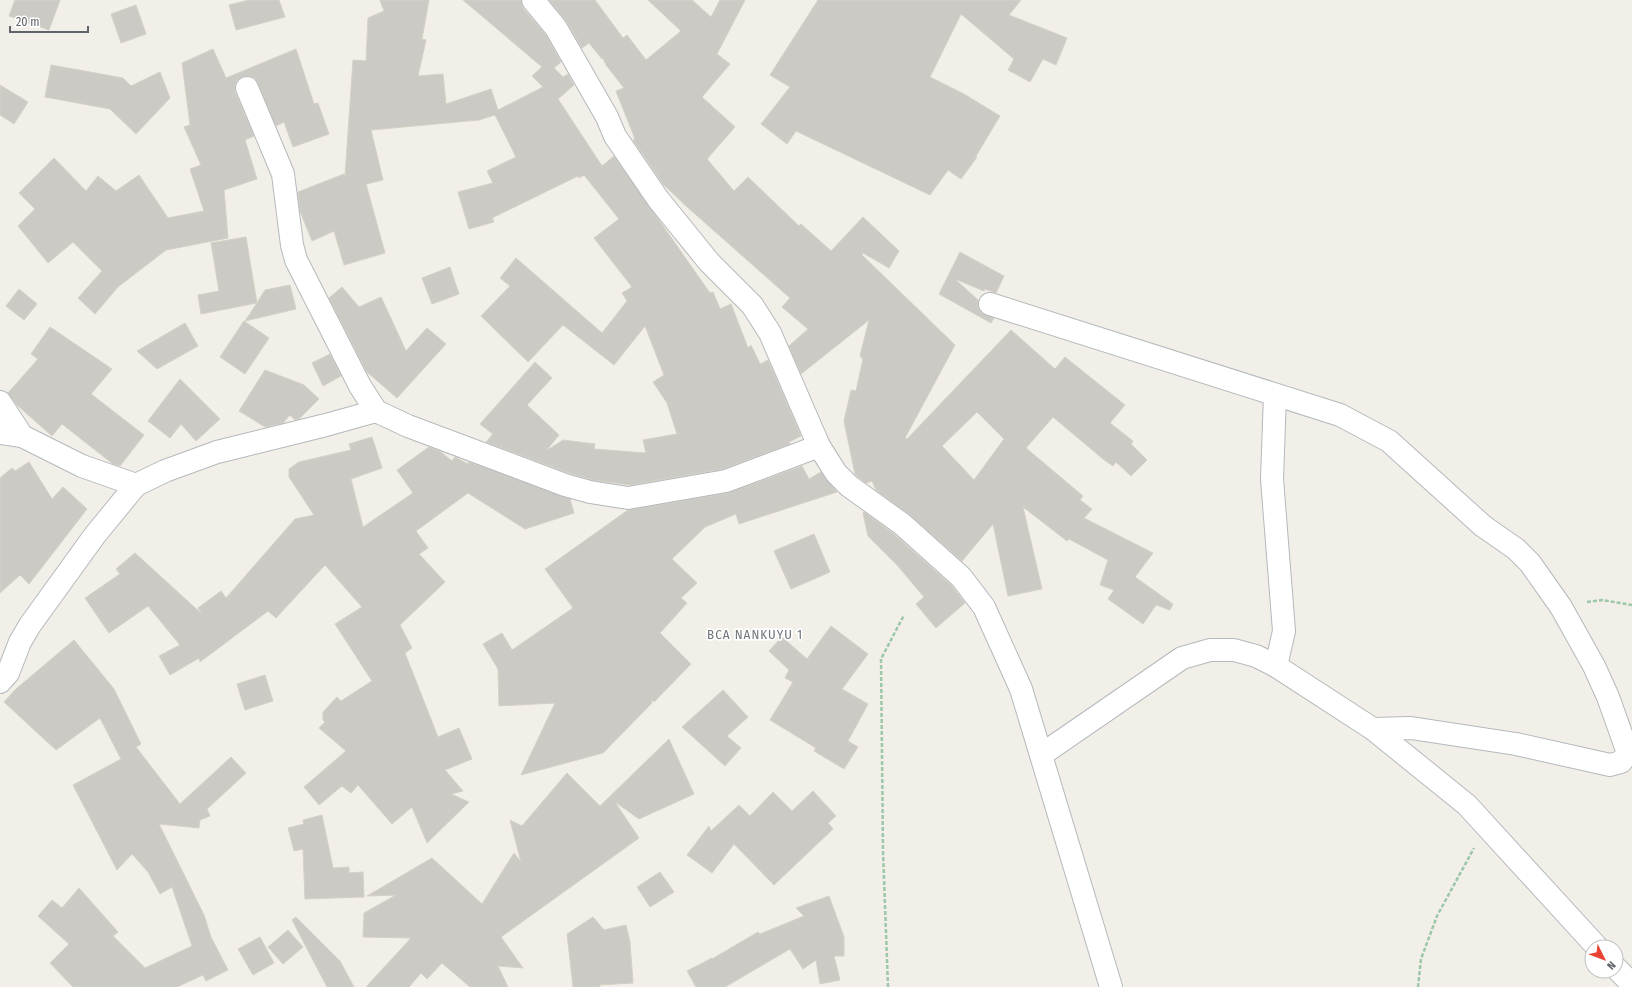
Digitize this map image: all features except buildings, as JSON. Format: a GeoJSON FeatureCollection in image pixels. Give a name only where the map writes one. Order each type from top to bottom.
{"type":"FeatureCollection","features":[{"type":"Feature","properties":{"kind":"street"},"geometry":{"type":"LineString","coordinates":[[532,0],[556,28],[607,117],[615,136],[658,199],[709,262],[752,305],[762,319],[770,333],[820,446],[842,480],[902,524],[972,589],[984,607],[1021,689],[1111,987]]}},
{"type":"Feature","properties":{"kind":"street"},"geometry":{"type":"LineString","coordinates":[[247,88],[283,174],[292,245],[296,260],[360,386],[376,411],[408,426],[565,485],[590,492],[628,498],[731,480],[820,446]]}},
{"type":"Feature","properties":{"kind":"street"},"geometry":{"type":"LineString","coordinates":[[990,304],[1340,415],[1389,441],[1484,526],[1516,549],[1530,562],[1561,607],[1594,666],[1608,697],[1628,753],[1621,762],[1610,765],[1516,744],[1411,728],[1373,730]]}},
{"type":"Feature","properties":{"kind":"street"},"geometry":{"type":"LineString","coordinates":[[1275,395],[1272,480],[1284,631],[1276,666]]}},
{"type":"Feature","properties":{"kind":"street"},"geometry":{"type":"LineString","coordinates":[[0,402],[22,436]]}},
{"type":"Feature","properties":{"kind":"street"},"geometry":{"type":"LineString","coordinates":[[0,682],[8,673],[20,642],[30,625],[95,535],[136,485],[165,471],[218,452],[376,411]]}},
{"type":"Feature","properties":{"kind":"street"},"geometry":{"type":"LineString","coordinates":[[0,433],[22,436],[82,466],[136,485]]}},
{"type":"Feature","properties":{"kind":"street"},"geometry":{"type":"LineString","coordinates":[[1041,755],[1182,658],[1210,650],[1234,650],[1256,656],[1276,666],[1373,730],[1468,805],[1590,939]]}},
{"type":"Feature","properties":{"kind":"street"},"geometry":{"type":"LineString","coordinates":[[1624,976],[1632,984]]}},
{"type":"Feature","properties":{"kind":"path"},"geometry":{"type":"LineString","coordinates":[[1561,607],[1602,600],[1632,605]]}},
{"type":"Feature","properties":{"kind":"path"},"geometry":{"type":"LineString","coordinates":[[888,987],[883,851],[881,659],[904,615]]}},
{"type":"Feature","properties":{"kind":"path"},"geometry":{"type":"LineString","coordinates":[[1418,987],[1421,960],[1437,916],[1486,825]]}},
{"type":"Feature","properties":{"kind":"district","name":"BCA NANKUYU 1"},"geometry":{"type":"Point","coordinates":[755,634]}}]}
